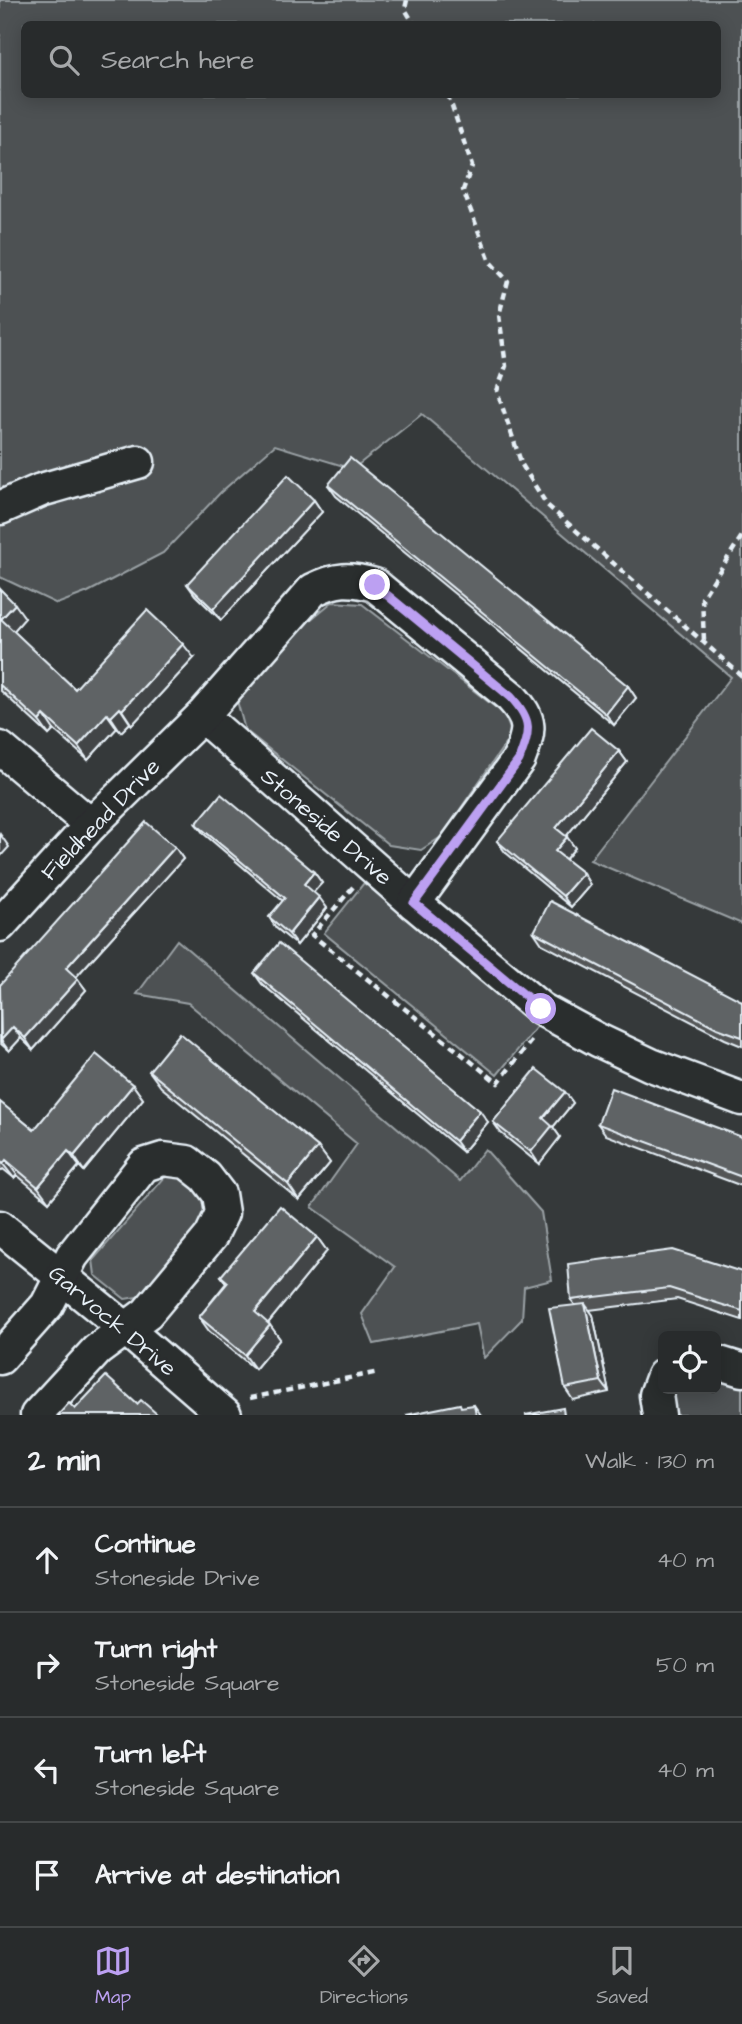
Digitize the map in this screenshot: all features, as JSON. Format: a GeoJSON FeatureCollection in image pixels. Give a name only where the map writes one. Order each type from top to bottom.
{"type":"FeatureCollection","features":[{"type":"Feature","properties":{"kind":"street"},"geometry":{"type":"LineString","coordinates":[[0,508],[41,490],[138,462]]}},
{"type":"Feature","properties":{"kind":"street","name":"Fieldhead Drive"},"geometry":{"type":"LineString","coordinates":[[0,925],[91,825],[202,716],[313,590],[333,580],[357,580],[375,585],[511,697],[526,713],[528,736],[519,760],[414,903]]}},
{"type":"Feature","properties":{"kind":"street","name":"Stoneside Drive"},"geometry":{"type":"LineString","coordinates":[[202,716],[414,903],[541,1009],[597,1040],[651,1065],[742,1099]]}},
{"type":"Feature","properties":{"kind":"street"},"geometry":{"type":"LineString","coordinates":[[0,748],[91,825]]}},
{"type":"Feature","properties":{"kind":"street"},"geometry":{"type":"LineString","coordinates":[[0,1358],[47,1305],[72,1256],[144,1165],[163,1159],[187,1163],[206,1177],[219,1194],[222,1213],[211,1236],[147,1313],[97,1350],[37,1415]]}},
{"type":"Feature","properties":{"kind":"street","name":"Garvock Drive"},"geometry":{"type":"LineString","coordinates":[[0,1227],[224,1414]]}},
{"type":"Feature","properties":{"kind":"street"},"geometry":{"type":"LineString","coordinates":[[721,1364],[742,1370]]}},
{"type":"Feature","properties":{"kind":"street"},"geometry":{"type":"LineString","coordinates":[[658,1390],[656,1395],[659,1415]]}},
{"type":"Feature","properties":{"kind":"path"},"geometry":{"type":"LineString","coordinates":[[407,0],[405,9],[412,21]]}},
{"type":"Feature","properties":{"kind":"path"},"geometry":{"type":"LineString","coordinates":[[449,98],[472,166],[463,190],[490,262],[508,281],[499,315],[506,366],[497,391],[522,465],[547,505],[742,676]]}},
{"type":"Feature","properties":{"kind":"path"},"geometry":{"type":"LineString","coordinates":[[704,641],[702,598],[742,536]]}},
{"type":"Feature","properties":{"kind":"path"},"geometry":{"type":"LineString","coordinates":[[372,865],[312,935],[498,1083],[552,1015]]}},
{"type":"Feature","properties":{"kind":"path"},"geometry":{"type":"LineString","coordinates":[[224,1414],[241,1399],[379,1372]]}},
{"type":"Feature","properties":{"kind":"shaded area"},"geometry":{"type":"Polygon","coordinates":[[[0,0],[742,0],[742,924],[590,860],[731,677],[422,414],[353,469],[275,445],[221,492],[163,553],[88,592],[57,604],[0,577],[0,0]]]}},
{"type":"Feature","properties":{"kind":"shaded area"},"geometry":{"type":"Polygon","coordinates":[[[332,602],[362,604],[504,714],[512,734],[441,837],[421,850],[389,845],[245,730],[236,697],[309,621],[332,602]]]}},
{"type":"Feature","properties":{"kind":"shaded area"},"geometry":{"type":"Polygon","coordinates":[[[364,883],[538,1025],[497,1075],[324,933],[364,883]]]}},
{"type":"Feature","properties":{"kind":"shaded area"},"geometry":{"type":"Polygon","coordinates":[[[177,940],[460,1181],[485,1149],[541,1212],[552,1280],[524,1287],[522,1319],[484,1358],[477,1324],[374,1344],[362,1314],[395,1267],[312,1207],[357,1144],[188,1003],[137,994],[177,940]]]}},
{"type":"Feature","properties":{"kind":"shaded area"},"geometry":{"type":"Polygon","coordinates":[[[182,1170],[208,1193],[211,1213],[143,1296],[125,1299],[95,1275],[93,1260],[164,1178],[182,1170]]]}},
{"type":"Feature","properties":{"kind":"shaded area"},"geometry":{"type":"Polygon","coordinates":[[[721,1375],[742,1382],[742,1415],[675,1415],[673,1394],[721,1394],[721,1375]]]}},
{"type":"Feature","properties":{"kind":"building"},"geometry":{"type":"Polygon","coordinates":[[[350,458],[628,686],[606,714],[328,485],[350,458]]]}},
{"type":"Feature","properties":{"kind":"building"},"geometry":{"type":"Polygon","coordinates":[[[288,475],[314,500],[213,609],[187,584],[288,475]]]}},
{"type":"Feature","properties":{"kind":"building"},"geometry":{"type":"Polygon","coordinates":[[[0,589],[15,604],[1,619],[75,689],[147,610],[183,644],[122,710],[120,708],[111,717],[107,714],[78,746],[44,715],[39,721],[0,685],[0,589]]]}},
{"type":"Feature","properties":{"kind":"building"},"geometry":{"type":"Polygon","coordinates":[[[591,728],[619,751],[556,828],[567,837],[555,851],[583,873],[563,896],[497,841],[591,728]]]}},
{"type":"Feature","properties":{"kind":"building"},"geometry":{"type":"Polygon","coordinates":[[[221,794],[314,872],[304,884],[319,897],[289,934],[269,917],[285,898],[196,824],[221,794]]]}},
{"type":"Feature","properties":{"kind":"building"},"geometry":{"type":"Polygon","coordinates":[[[146,822],[175,847],[66,968],[78,979],[25,1038],[13,1027],[1,1040],[0,985],[146,822]]]}},
{"type":"Feature","properties":{"kind":"building"},"geometry":{"type":"Polygon","coordinates":[[[550,901],[742,1001],[742,1037],[717,1028],[534,932],[550,901]]]}},
{"type":"Feature","properties":{"kind":"building"},"geometry":{"type":"Polygon","coordinates":[[[279,943],[480,1111],[455,1141],[254,973],[279,943]]]}},
{"type":"Feature","properties":{"kind":"building"},"geometry":{"type":"Polygon","coordinates":[[[180,1033],[318,1147],[288,1184],[149,1071],[180,1033]]]}},
{"type":"Feature","properties":{"kind":"building"},"geometry":{"type":"Polygon","coordinates":[[[96,1054],[133,1085],[74,1156],[68,1151],[38,1187],[6,1160],[3,1164],[0,1161],[0,1102],[34,1130],[96,1054]]]}},
{"type":"Feature","properties":{"kind":"building"},"geometry":{"type":"Polygon","coordinates":[[[536,1069],[565,1092],[543,1118],[552,1126],[531,1152],[493,1122],[536,1069]]]}},
{"type":"Feature","properties":{"kind":"building"},"geometry":{"type":"Polygon","coordinates":[[[611,1088],[742,1137],[742,1177],[598,1124],[611,1088]]]}},
{"type":"Feature","properties":{"kind":"building"},"geometry":{"type":"Polygon","coordinates":[[[280,1206],[317,1237],[255,1312],[270,1325],[245,1355],[199,1317],[228,1282],[221,1276],[280,1206]]]}},
{"type":"Feature","properties":{"kind":"building"},"geometry":{"type":"Polygon","coordinates":[[[673,1250],[742,1272],[742,1311],[669,1288],[571,1300],[568,1264],[673,1250]]]}},
{"type":"Feature","properties":{"kind":"building"},"geometry":{"type":"Polygon","coordinates":[[[585,1304],[601,1381],[565,1388],[549,1308],[585,1304]]]}},
{"type":"Feature","properties":{"kind":"building"},"geometry":{"type":"Polygon","coordinates":[[[106,1376],[137,1404],[141,1400],[158,1415],[58,1415],[69,1403],[75,1409],[106,1376]]]}},
{"type":"Feature","properties":{"kind":"building"},"geometry":{"type":"Polygon","coordinates":[[[460,1404],[461,1407],[474,1405],[476,1415],[406,1415],[460,1404]]]}},
{"type":"Feature","properties":{"kind":"building"},"geometry":{"type":"Polygon","coordinates":[[[563,1408],[564,1415],[525,1415],[563,1408]]]}},
{"type":"Feature","properties":{"kind":"route"},"geometry":{"type":"LineString","coordinates":[[375,585],[511,697],[526,713],[528,736],[519,760],[414,903],[541,1009]]}}]}
